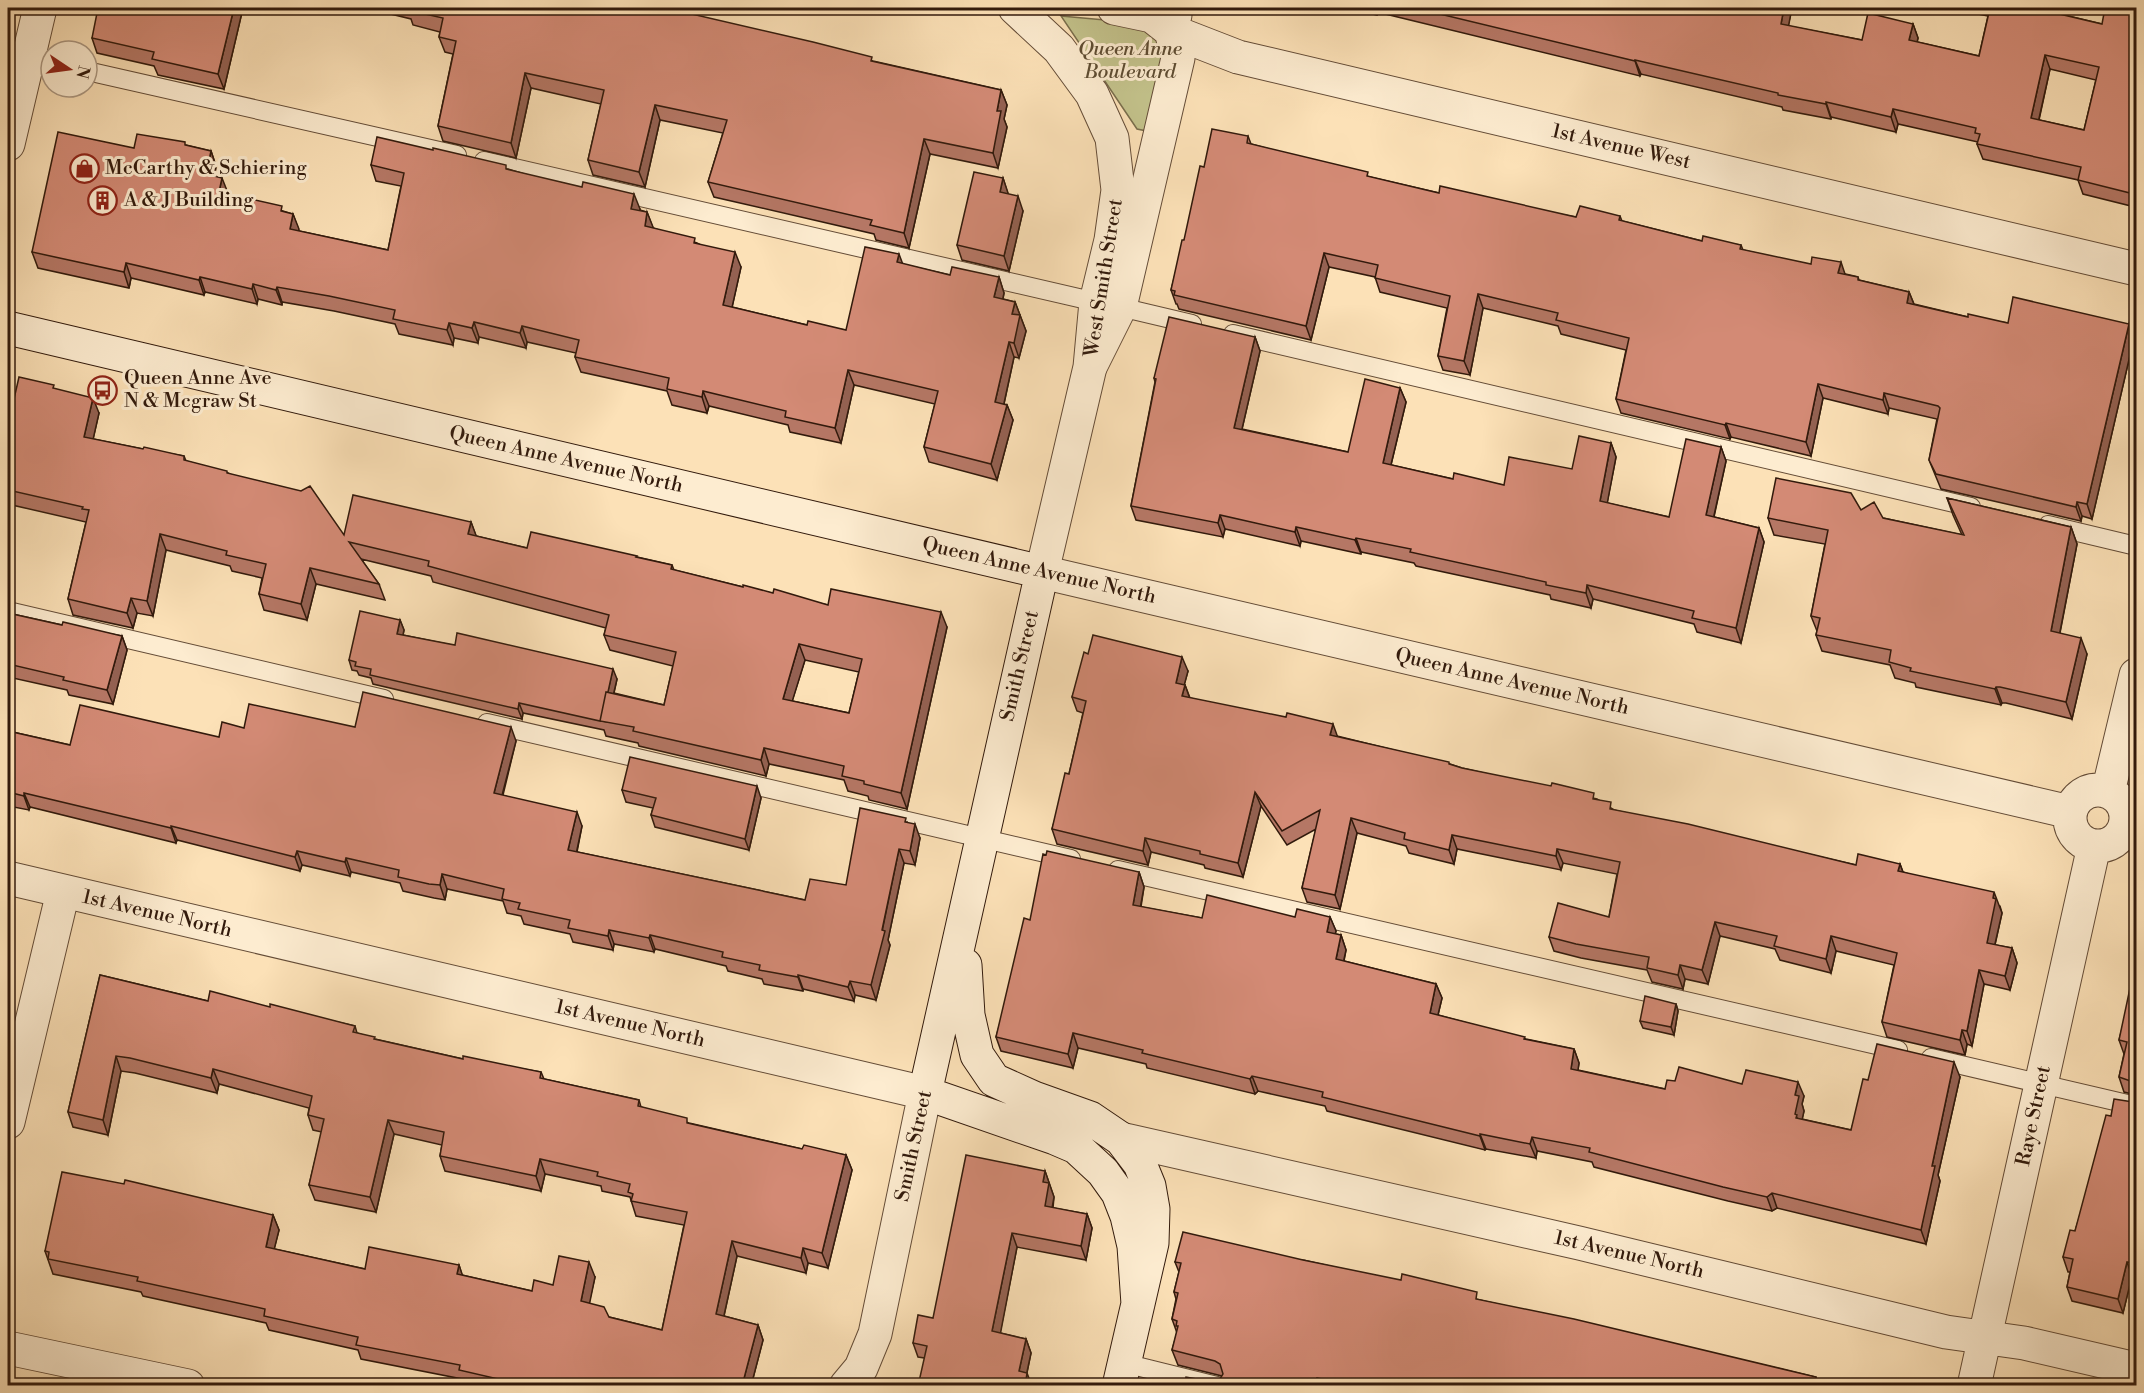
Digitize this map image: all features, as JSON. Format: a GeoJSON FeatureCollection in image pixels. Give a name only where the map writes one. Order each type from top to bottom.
{"type":"FeatureCollection","features":[{"type":"Feature","properties":{"kind":"street"},"geometry":{"type":"LineString","coordinates":[[8,144],[40,8]]}},
{"type":"Feature","properties":{"kind":"street","name":"West Smith Street"},"geometry":{"type":"LineString","coordinates":[[1015,8],[1059,49],[1092,94],[1112,138],[1118,190],[1111,240],[1108,304]]}},
{"type":"Feature","properties":{"kind":"street","name":"1st Avenue West"},"geometry":{"type":"LineString","coordinates":[[1114,8],[1174,19],[1238,57],[2136,269]]}},
{"type":"Feature","properties":{"kind":"street","name":"West Smith Street"},"geometry":{"type":"LineString","coordinates":[[1042,572],[1090,367],[1178,58],[1174,19]]}},
{"type":"Feature","properties":{"kind":"street","name":"Queen Anne Avenue North"},"geometry":{"type":"LineString","coordinates":[[8,328],[2070,812]]}},
{"type":"Feature","properties":{"kind":"street","name":"Smith Street"},"geometry":{"type":"LineString","coordinates":[[846,1386],[861,1368],[875,1334],[967,900],[1042,572]]}},
{"type":"Feature","properties":{"kind":"street"},"geometry":{"type":"LineString","coordinates":[[2108,792],[2136,675]]}},
{"type":"Feature","properties":{"kind":"street"},"geometry":{"type":"LineString","coordinates":[[2092,790],[2108,792],[2118,797],[2131,825],[2108,845],[2094,846],[2074,834],[2070,812],[2076,800],[2083,794],[2092,790]]}},
{"type":"Feature","properties":{"kind":"street","name":"Raye Street"},"geometry":{"type":"LineString","coordinates":[[1974,1386],[2094,846]]}},
{"type":"Feature","properties":{"kind":"street","name":"1st Avenue North"},"geometry":{"type":"LineString","coordinates":[[8,878],[925,1093],[1055,1138],[1076,1147],[1103,1172],[1118,1193],[1127,1216],[1134,1246],[1138,1304]]}},
{"type":"Feature","properties":{"kind":"street"},"geometry":{"type":"LineString","coordinates":[[8,1122],[63,892]]}},
{"type":"Feature","properties":{"kind":"street","name":"Smith Street"},"geometry":{"type":"LineString","coordinates":[[967,900],[966,987],[968,1015],[977,1055],[994,1080],[1034,1098],[1090,1118],[1121,1139]]}},
{"type":"Feature","properties":{"kind":"street"},"geometry":{"type":"LineString","coordinates":[[1121,1139],[1140,1164],[1149,1186],[1153,1209],[1152,1243],[1121,1375]]}},
{"type":"Feature","properties":{"kind":"street","name":"1st Avenue North"},"geometry":{"type":"LineString","coordinates":[[1121,1139],[1579,1243],[1946,1332],[2024,1343],[2136,1369]]}},
{"type":"Feature","properties":{"kind":"street"},"geometry":{"type":"LineString","coordinates":[[8,1348],[188,1386]]}},
{"type":"Feature","properties":{"kind":"lane"},"geometry":{"type":"LineString","coordinates":[[99,73],[1212,328],[1988,511]]}},
{"type":"Feature","properties":{"kind":"lane"},"geometry":{"type":"LineString","coordinates":[[2034,522],[2136,546]]}},
{"type":"Feature","properties":{"kind":"lane"},"geometry":{"type":"LineString","coordinates":[[8,611],[404,703]]}},
{"type":"Feature","properties":{"kind":"lane"},"geometry":{"type":"LineString","coordinates":[[474,720],[2136,1106]]}},
{"type":"Feature","properties":{"kind":"lane"},"geometry":{"type":"LineString","coordinates":[[1121,1375],[1217,1386]]}},
{"type":"Feature","properties":{"kind":"green space","name":"Queen Anne Boulevard"},"geometry":{"type":"Polygon","coordinates":[[[1061,16],[1105,20],[1153,31],[1166,52],[1147,131],[1137,129],[1061,16]]]}},
{"type":"Feature","properties":{"kind":"building"},"geometry":{"type":"Polygon","coordinates":[[[98,8],[234,8],[218,74],[152,59],[154,52],[92,38],[98,8]]]}},
{"type":"Feature","properties":{"kind":"building"},"geometry":{"type":"Polygon","coordinates":[[[408,8],[666,8],[813,42],[872,57],[871,61],[1001,90],[997,111],[1001,111],[993,153],[924,139],[904,233],[870,225],[872,220],[708,182],[727,120],[655,105],[639,172],[588,160],[604,90],[525,73],[511,143],[438,126],[456,41],[439,37],[443,18],[407,10],[408,8]]]}},
{"type":"Feature","properties":{"kind":"building"},"geometry":{"type":"Polygon","coordinates":[[[1415,8],[1784,8],[1781,24],[1862,40],[1868,13],[1913,24],[1909,40],[1979,56],[1990,8],[2034,8],[2102,24],[2105,8],[2136,8],[2136,187],[2131,186],[2130,193],[2078,180],[2081,167],[1977,144],[1980,134],[1975,133],[1976,128],[1893,109],[1891,117],[1826,102],[1826,104],[1778,95],[1778,93],[1415,8]],[[2045,55],[2031,118],[2084,130],[2099,67],[2045,55]]]}},
{"type":"Feature","properties":{"kind":"building"},"geometry":{"type":"Polygon","coordinates":[[[1212,129],[1248,136],[1247,143],[1368,172],[1367,176],[1439,193],[1440,186],[1576,217],[1580,206],[1620,216],[1619,220],[1702,241],[1703,236],[1741,245],[1740,249],[1811,264],[1812,257],[1841,262],[1838,273],[1909,292],[1907,303],[1968,317],[1968,314],[2008,323],[2013,297],[2129,324],[2087,504],[2077,502],[2076,507],[1936,474],[1929,460],[1940,408],[1884,393],[1883,400],[1818,384],[1806,442],[1616,399],[1629,338],[1556,320],[1558,313],[1478,294],[1464,361],[1438,356],[1450,296],[1375,278],[1378,265],[1324,253],[1306,326],[1174,295],[1175,291],[1171,290],[1182,240],[1184,240],[1200,166],[1204,167],[1212,129]]]}},
{"type":"Feature","properties":{"kind":"building"},"geometry":{"type":"Polygon","coordinates":[[[58,132],[134,148],[137,134],[185,142],[185,145],[211,151],[208,165],[212,166],[210,175],[222,178],[219,192],[282,206],[281,211],[293,214],[290,229],[388,250],[404,173],[371,165],[377,137],[506,165],[506,169],[582,187],[583,182],[634,194],[631,209],[647,212],[645,226],[695,238],[694,243],[735,252],[723,305],[807,325],[808,321],[846,330],[865,247],[899,254],[897,262],[950,275],[952,267],[999,277],[994,297],[1015,302],[1012,314],[1020,315],[1014,343],[1009,342],[995,402],[1007,405],[991,464],[924,447],[938,391],[848,370],[835,428],[785,417],[786,411],[703,391],[702,397],[667,389],[669,378],[575,357],[579,340],[522,326],[520,333],[474,322],[472,328],[449,323],[447,330],[393,319],[395,310],[329,296],[277,287],[276,290],[253,284],[252,289],[200,277],[199,280],[126,263],[124,272],[32,252],[58,132]]]}},
{"type":"Feature","properties":{"kind":"building"},"geometry":{"type":"Polygon","coordinates":[[[974,172],[1003,178],[1000,192],[1018,196],[1004,256],[957,245],[974,172]]]}},
{"type":"Feature","properties":{"kind":"building"},"geometry":{"type":"Polygon","coordinates":[[[1169,317],[1255,337],[1234,428],[1348,452],[1365,379],[1400,388],[1383,463],[1453,479],[1454,473],[1504,485],[1509,457],[1572,469],[1579,436],[1611,443],[1600,501],[1669,517],[1686,439],[1721,447],[1706,515],[1759,528],[1736,628],[1692,618],[1694,611],[1587,585],[1586,593],[1546,585],[1546,582],[1410,552],[1411,549],[1296,527],[1295,532],[1220,515],[1218,523],[1131,506],[1156,379],[1154,378],[1169,317]]]}},
{"type":"Feature","properties":{"kind":"building"},"geometry":{"type":"Polygon","coordinates":[[[19,377],[54,385],[53,388],[93,398],[84,437],[184,456],[184,460],[227,471],[227,473],[301,491],[310,486],[344,535],[353,495],[471,522],[468,534],[527,548],[531,532],[672,565],[671,569],[743,587],[743,585],[773,593],[774,589],[828,605],[831,589],[941,612],[901,793],[842,776],[844,766],[764,748],[761,760],[633,731],[634,727],[600,721],[606,692],[664,705],[676,652],[604,635],[609,615],[428,566],[429,561],[349,542],[379,584],[310,568],[301,604],[259,594],[266,564],[226,555],[227,551],[160,534],[147,601],[131,598],[127,613],[68,599],[89,510],[8,490],[13,465],[8,464],[8,425],[19,377]],[[799,644],[783,699],[849,713],[862,659],[799,644]]]}},
{"type":"Feature","properties":{"kind":"building"},"geometry":{"type":"Polygon","coordinates":[[[1776,478],[1851,493],[1861,510],[1874,502],[1883,518],[1964,535],[1947,498],[2071,527],[2051,631],[2081,638],[2066,702],[2000,687],[1995,689],[1910,671],[1911,668],[1889,662],[1891,650],[1816,635],[1820,618],[1811,616],[1828,530],[1768,518],[1776,478]]]}},
{"type":"Feature","properties":{"kind":"building"},"geometry":{"type":"Polygon","coordinates":[[[360,611],[400,620],[397,634],[455,645],[457,633],[613,669],[600,721],[519,703],[518,709],[370,675],[371,669],[355,666],[356,662],[349,660],[360,611]]]}},
{"type":"Feature","properties":{"kind":"building"},"geometry":{"type":"Polygon","coordinates":[[[8,613],[62,625],[63,622],[122,636],[107,690],[8,664],[8,613]]]}},
{"type":"Feature","properties":{"kind":"building"},"geometry":{"type":"Polygon","coordinates":[[[1093,635],[1182,657],[1176,683],[1185,685],[1182,696],[1286,717],[1287,713],[1333,724],[1330,735],[1449,762],[1449,764],[1462,768],[1551,786],[1552,783],[1594,793],[1593,799],[1611,802],[1610,809],[1688,824],[1856,865],[1858,854],[1900,864],[1898,871],[1994,892],[1993,898],[1996,899],[1987,943],[2012,948],[2005,976],[1979,970],[1967,1031],[1962,1030],[1960,1040],[1882,1022],[1897,953],[1831,936],[1826,959],[1774,946],[1777,936],[1715,922],[1702,970],[1680,965],[1678,975],[1647,968],[1649,957],[1549,937],[1558,903],[1609,917],[1620,862],[1557,849],[1556,856],[1452,835],[1449,850],[1404,839],[1405,833],[1351,818],[1335,895],[1302,888],[1320,810],[1282,831],[1255,792],[1238,863],[1145,838],[1143,851],[1052,829],[1065,773],[1069,774],[1086,701],[1072,697],[1084,652],[1088,654],[1093,635]]]}},
{"type":"Feature","properties":{"kind":"building"},"geometry":{"type":"Polygon","coordinates":[[[363,692],[511,727],[494,793],[577,812],[568,850],[805,900],[810,879],[846,885],[860,808],[906,818],[905,822],[915,824],[910,851],[899,849],[882,930],[885,931],[871,985],[850,981],[848,987],[798,975],[798,977],[759,970],[760,965],[722,957],[723,952],[650,935],[649,938],[609,930],[608,936],[568,928],[570,920],[518,909],[520,903],[502,899],[504,889],[442,874],[440,885],[429,884],[398,877],[399,870],[346,858],[345,862],[297,851],[295,857],[171,826],[171,828],[24,793],[24,796],[8,792],[8,731],[70,745],[80,705],[219,737],[222,722],[244,728],[249,704],[355,727],[363,692]]]}},
{"type":"Feature","properties":{"kind":"building"},"geometry":{"type":"Polygon","coordinates":[[[630,757],[757,786],[745,839],[651,815],[656,798],[622,790],[630,757]]]}},
{"type":"Feature","properties":{"kind":"building"},"geometry":{"type":"Polygon","coordinates":[[[1047,851],[1139,872],[1133,905],[1202,918],[1207,895],[1295,917],[1297,909],[1330,917],[1327,932],[1341,935],[1336,959],[1436,984],[1430,1013],[1525,1037],[1524,1039],[1574,1049],[1571,1069],[1665,1089],[1667,1080],[1675,1081],[1679,1067],[1742,1084],[1746,1070],[1798,1082],[1795,1095],[1799,1096],[1796,1118],[1851,1130],[1863,1079],[1868,1080],[1877,1044],[1954,1062],[1921,1230],[1772,1193],[1767,1197],[1723,1187],[1589,1152],[1590,1148],[1532,1137],[1530,1144],[1480,1134],[1480,1136],[1322,1097],[1323,1092],[1252,1076],[1250,1079],[1142,1053],[1143,1050],[1073,1033],[1068,1054],[996,1037],[1024,918],[1030,920],[1043,854],[1046,855],[1047,851]]]}},
{"type":"Feature","properties":{"kind":"building"},"geometry":{"type":"Polygon","coordinates":[[[2133,974],[2136,975],[2136,1083],[2119,1077],[2127,1042],[2119,1040],[2133,974]]]}},
{"type":"Feature","properties":{"kind":"building"},"geometry":{"type":"Polygon","coordinates":[[[100,975],[208,1001],[210,991],[270,1007],[270,1004],[355,1026],[353,1032],[375,1037],[374,1039],[463,1059],[463,1056],[541,1072],[540,1078],[639,1100],[638,1106],[687,1118],[687,1123],[802,1149],[804,1145],[846,1155],[822,1253],[803,1248],[801,1258],[732,1241],[716,1314],[758,1325],[742,1386],[693,1386],[671,1380],[670,1386],[528,1386],[459,1370],[460,1365],[356,1345],[358,1337],[264,1316],[265,1309],[137,1281],[138,1277],[48,1259],[49,1252],[45,1251],[62,1172],[124,1184],[125,1180],[273,1215],[266,1247],[365,1269],[369,1247],[459,1265],[457,1274],[532,1291],[534,1280],[553,1285],[559,1256],[589,1262],[581,1301],[604,1307],[609,1317],[662,1330],[687,1212],[631,1201],[633,1194],[628,1192],[630,1184],[597,1176],[598,1172],[540,1159],[536,1176],[440,1156],[444,1132],[388,1120],[370,1197],[309,1185],[324,1119],[308,1115],[312,1096],[213,1069],[211,1078],[116,1056],[103,1120],[68,1112],[100,975]]]}},
{"type":"Feature","properties":{"kind":"building"},"geometry":{"type":"Polygon","coordinates":[[[1645,996],[1676,1004],[1671,1027],[1640,1021],[1645,996]]]}},
{"type":"Feature","properties":{"kind":"building"},"geometry":{"type":"Polygon","coordinates":[[[2114,1099],[2136,1101],[2136,1264],[2127,1262],[2118,1299],[2067,1287],[2073,1259],[2063,1257],[2070,1230],[2075,1231],[2106,1115],[2111,1116],[2114,1099]]]}},
{"type":"Feature","properties":{"kind":"building"},"geometry":{"type":"Polygon","coordinates":[[[966,1155],[1045,1171],[1043,1182],[1049,1183],[1045,1206],[1087,1214],[1081,1246],[1012,1233],[992,1331],[1026,1339],[1019,1371],[1027,1373],[1025,1386],[918,1386],[927,1346],[913,1343],[918,1315],[933,1318],[966,1155]]]}},
{"type":"Feature","properties":{"kind":"building"},"geometry":{"type":"Polygon","coordinates":[[[1183,1232],[1401,1280],[1402,1274],[1477,1292],[1476,1299],[1574,1319],[1816,1377],[1815,1382],[1834,1386],[1353,1386],[1317,1378],[1316,1386],[1184,1386],[1186,1377],[1214,1382],[1223,1374],[1220,1364],[1215,1361],[1172,1350],[1178,1326],[1176,1326],[1177,1321],[1172,1319],[1178,1293],[1174,1292],[1181,1263],[1175,1262],[1183,1232]]]}},
{"type":"Feature","properties":{"kind":"place","name":"McCarthy & Schiering"},"geometry":{"type":"Point","coordinates":[84,168]}},
{"type":"Feature","properties":{"kind":"place","name":"A & J Building"},"geometry":{"type":"Point","coordinates":[103,200]}},
{"type":"Feature","properties":{"kind":"place","name":"Queen Anne Ave N & Mcgraw St"},"geometry":{"type":"Point","coordinates":[103,390]}}]}
